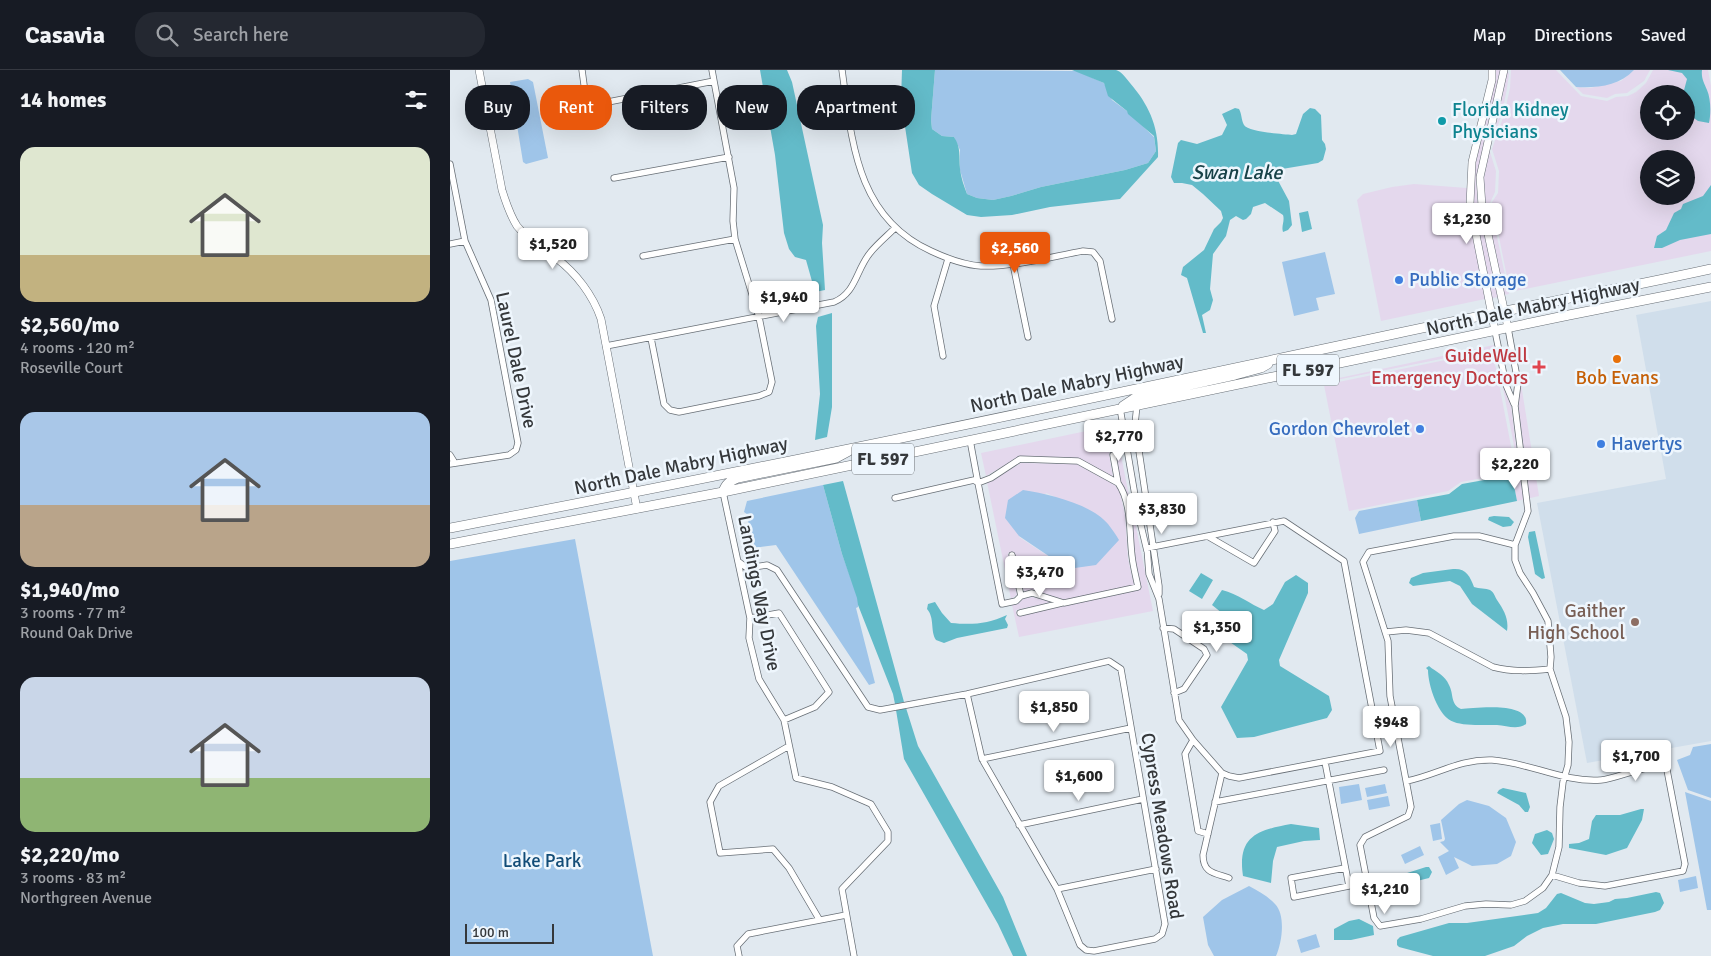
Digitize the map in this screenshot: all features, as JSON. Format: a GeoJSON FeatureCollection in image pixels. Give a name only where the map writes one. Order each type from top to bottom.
{"type":"FeatureCollection","features":[{"type":"Feature","properties":{"kind":"main road","name":"North Dale Mabry Highway"},"geometry":{"type":"LineString","coordinates":[[450,528],[635,493],[1491,313],[1711,269]]}},
{"type":"Feature","properties":{"kind":"main road"},"geometry":{"type":"LineString","coordinates":[[1695,273],[1698,290]]}},
{"type":"Feature","properties":{"kind":"main road","name":"North Dale Mabry Highway"},"geometry":{"type":"LineString","coordinates":[[450,544],[723,492],[1120,408],[1711,287]]}},
{"type":"Feature","properties":{"kind":"main road"},"geometry":{"type":"LineString","coordinates":[[1120,408],[1135,398],[1144,395],[1261,368],[1279,358]]}},
{"type":"Feature","properties":{"kind":"main road"},"geometry":{"type":"LineString","coordinates":[[723,492],[729,482],[738,478],[836,458],[858,446]]}},
{"type":"Feature","properties":{"kind":"street"},"geometry":{"type":"LineString","coordinates":[[479,70],[502,190],[508,209],[525,235],[558,259],[588,290],[596,305],[601,319],[637,509]]}},
{"type":"Feature","properties":{"kind":"street"},"geometry":{"type":"LineString","coordinates":[[582,70],[585,92],[590,99],[603,102],[714,81]]}},
{"type":"Feature","properties":{"kind":"street"},"geometry":{"type":"LineString","coordinates":[[651,338],[664,404],[670,410],[679,412],[758,396],[769,392],[772,382],[759,317],[735,239],[733,221],[734,188],[712,70]]}},
{"type":"Feature","properties":{"kind":"street"},"geometry":{"type":"LineString","coordinates":[[842,70],[851,136],[866,189],[895,228],[919,246],[948,259],[980,266],[1013,264],[1083,250],[1093,252],[1100,261],[1112,319]]}},
{"type":"Feature","properties":{"kind":"street"},"geometry":{"type":"LineString","coordinates":[[1492,70],[1492,80],[1472,162],[1470,204],[1506,386],[1515,406]]}},
{"type":"Feature","properties":{"kind":"street"},"geometry":{"type":"LineString","coordinates":[[1504,70],[1480,177],[1482,206],[1518,383],[1515,406],[1528,511],[1515,545],[1517,566],[1548,621],[1550,669],[1568,730],[1569,754],[1560,807],[1560,847],[1552,875],[1538,893],[1525,901],[1517,904],[1465,906],[1421,919],[1380,926],[1374,918],[1360,845],[1365,837],[1408,816],[1411,807],[1390,696],[1390,655],[1386,632],[1363,562],[1369,552],[1454,536],[1478,536],[1515,545]]}},
{"type":"Feature","properties":{"kind":"street"},"geometry":{"type":"LineString","coordinates":[[614,178],[729,157]]}},
{"type":"Feature","properties":{"kind":"street","name":"Laurel Dale Drive"},"geometry":{"type":"LineString","coordinates":[[450,164],[465,241],[491,300],[518,443],[516,450],[509,455],[452,464]]}},
{"type":"Feature","properties":{"kind":"street"},"geometry":{"type":"LineString","coordinates":[[606,346],[834,302],[843,298],[851,290],[869,254],[895,228]]}},
{"type":"Feature","properties":{"kind":"street"},"geometry":{"type":"LineString","coordinates":[[643,256],[735,239]]}},
{"type":"Feature","properties":{"kind":"street"},"geometry":{"type":"LineString","coordinates":[[450,244],[465,241]]}},
{"type":"Feature","properties":{"kind":"street"},"geometry":{"type":"LineString","coordinates":[[943,356],[934,306],[948,259]]}},
{"type":"Feature","properties":{"kind":"street"},"geometry":{"type":"LineString","coordinates":[[1013,264],[1028,337]]}},
{"type":"Feature","properties":{"kind":"street"},"geometry":{"type":"LineString","coordinates":[[1137,405],[1135,424],[1147,510],[1150,548],[1149,574],[1159,599]]}},
{"type":"Feature","properties":{"kind":"street"},"geometry":{"type":"LineString","coordinates":[[1120,408],[1138,513],[1150,548],[1159,586],[1163,628],[1179,720],[1193,740],[1222,773],[1238,778],[1380,751],[1344,561],[1284,521],[1150,548]]}},
{"type":"Feature","properties":{"kind":"street"},"geometry":{"type":"LineString","coordinates":[[970,440],[1002,604],[1016,601],[1021,596],[1032,593],[1064,603]]}},
{"type":"Feature","properties":{"kind":"street"},"geometry":{"type":"LineString","coordinates":[[450,455],[452,464]]}},
{"type":"Feature","properties":{"kind":"street"},"geometry":{"type":"LineString","coordinates":[[1020,613],[1138,587],[1132,558],[1128,515],[1123,490],[1118,483],[1113,456]]}},
{"type":"Feature","properties":{"kind":"street"},"geometry":{"type":"LineString","coordinates":[[978,483],[991,478],[1020,460],[1078,461],[1118,483]]}},
{"type":"Feature","properties":{"kind":"street"},"geometry":{"type":"LineString","coordinates":[[1130,464],[1140,462]]}},
{"type":"Feature","properties":{"kind":"street"},"geometry":{"type":"LineString","coordinates":[[895,498],[974,480],[978,483]]}},
{"type":"Feature","properties":{"kind":"street","name":"Landings Way Drive"},"geometry":{"type":"LineString","coordinates":[[723,492],[750,618],[749,638],[759,679],[784,720],[796,778],[832,787],[872,804],[888,832],[888,842],[842,889],[854,956]]}},
{"type":"Feature","properties":{"kind":"street"},"geometry":{"type":"LineString","coordinates":[[1128,515],[1147,510]]}},
{"type":"Feature","properties":{"kind":"street"},"geometry":{"type":"LineString","coordinates":[[1209,537],[1254,563],[1275,531],[1273,522]]}},
{"type":"Feature","properties":{"kind":"street"},"geometry":{"type":"LineString","coordinates":[[1012,555],[1021,596]]}},
{"type":"Feature","properties":{"kind":"street","name":"Cypress Meadows Road"},"geometry":{"type":"LineString","coordinates":[[739,562],[747,568],[767,565],[777,570],[868,707],[880,710],[967,694],[1109,661],[1121,669],[1165,924],[1162,934],[1154,939],[1094,951],[1086,950],[1080,945],[1057,889],[982,759],[967,694]]}},
{"type":"Feature","properties":{"kind":"street"},"geometry":{"type":"LineString","coordinates":[[750,618],[779,613],[829,692],[815,707],[784,720]]}},
{"type":"Feature","properties":{"kind":"street"},"geometry":{"type":"LineString","coordinates":[[1163,628],[1174,629],[1206,652],[1206,656],[1184,690],[1174,693]]}},
{"type":"Feature","properties":{"kind":"street"},"geometry":{"type":"LineString","coordinates":[[1386,632],[1406,630],[1429,633],[1493,667],[1503,670],[1526,672],[1550,669]]}},
{"type":"Feature","properties":{"kind":"street"},"geometry":{"type":"LineString","coordinates":[[982,759],[1131,728]]}},
{"type":"Feature","properties":{"kind":"street"},"geometry":{"type":"LineString","coordinates":[[1193,740],[1186,754],[1187,764],[1198,831],[1208,834]]}},
{"type":"Feature","properties":{"kind":"street"},"geometry":{"type":"LineString","coordinates":[[789,746],[719,786],[710,802],[720,853],[773,849],[789,868],[819,919]]}},
{"type":"Feature","properties":{"kind":"street"},"geometry":{"type":"LineString","coordinates":[[1407,781],[1449,766],[1478,760],[1506,762],[1588,780],[1610,779],[1651,767],[1663,766],[1667,770],[1685,864],[1683,871],[1605,886],[1579,883],[1552,875]]}},
{"type":"Feature","properties":{"kind":"street"},"geometry":{"type":"LineString","coordinates":[[1325,762],[1349,886],[1294,897],[1291,878],[1345,868]]}},
{"type":"Feature","properties":{"kind":"street"},"geometry":{"type":"LineString","coordinates":[[1216,802],[1384,770]]}},
{"type":"Feature","properties":{"kind":"street"},"geometry":{"type":"LineString","coordinates":[[1222,773],[1203,863],[1208,870],[1229,878]]}},
{"type":"Feature","properties":{"kind":"street"},"geometry":{"type":"LineString","coordinates":[[1019,825],[1143,799]]}},
{"type":"Feature","properties":{"kind":"street"},"geometry":{"type":"LineString","coordinates":[[1057,889],[1156,869]]}},
{"type":"Feature","properties":{"kind":"street"},"geometry":{"type":"LineString","coordinates":[[739,956],[737,946],[748,934],[846,915]]}},
{"type":"Feature","properties":{"kind":"shaded area"},"geometry":{"type":"Polygon","coordinates":[[[1496,70],[1501,70],[1476,180],[1478,207],[1498,297],[1492,298],[1473,204],[1475,163],[1496,70]]]}},
{"type":"Feature","properties":{"kind":"shaded area"},"geometry":{"type":"Polygon","coordinates":[[[1507,70],[1509,74],[1502,114],[1490,147],[1499,114],[1507,70]]]}},
{"type":"Feature","properties":{"kind":"shaded area"},"geometry":{"type":"Polygon","coordinates":[[[1511,70],[1556,70],[1581,96],[1607,101],[1616,97],[1628,96],[1640,88],[1640,140],[1695,140],[1695,85],[1644,85],[1653,70],[1708,70],[1711,86],[1711,251],[1510,292],[1492,202],[1498,193],[1499,171],[1492,149],[1504,115],[1510,88],[1511,70]]]}},
{"type":"Feature","properties":{"kind":"shaded area"},"geometry":{"type":"Polygon","coordinates":[[[1634,70],[1650,70],[1644,81],[1627,93],[1615,94],[1607,98],[1583,94],[1576,87],[1590,88],[1621,81],[1634,70]]]}},
{"type":"Feature","properties":{"kind":"shaded area"},"geometry":{"type":"Polygon","coordinates":[[[1489,150],[1496,171],[1495,192],[1490,203],[1509,294],[1504,295],[1485,206],[1484,177],[1489,150]]]}},
{"type":"Feature","properties":{"kind":"shaded area"},"geometry":{"type":"Polygon","coordinates":[[[1414,184],[1467,188],[1467,205],[1485,299],[1381,321],[1357,200],[1363,194],[1414,184]]]}},
{"type":"Feature","properties":{"kind":"shaded area","name":"Gaither High School"},"geometry":{"type":"Polygon","coordinates":[[[1711,301],[1711,741],[1587,763],[1537,503],[1666,479],[1636,315],[1711,301]]]}},
{"type":"Feature","properties":{"kind":"shaded area"},"geometry":{"type":"Polygon","coordinates":[[[1494,345],[1499,366],[1491,349],[1325,381],[1494,345]]]}},
{"type":"Feature","properties":{"kind":"shaded area","name":"Gordon Chevrolet"},"geometry":{"type":"Polygon","coordinates":[[[1489,351],[1496,368],[1516,472],[1461,482],[1448,491],[1349,511],[1324,385],[1489,351]]]}},
{"type":"Feature","properties":{"kind":"shaded area"},"geometry":{"type":"Polygon","coordinates":[[[1500,373],[1511,406],[1519,468],[1526,467],[1518,405],[1521,383],[1539,496],[1517,501],[1512,475],[1519,472],[1500,373]]]}},
{"type":"Feature","properties":{"kind":"shaded area"},"geometry":{"type":"Polygon","coordinates":[[[1115,425],[1132,511],[1126,490],[1121,482],[1115,452],[1109,453],[1113,477],[1078,458],[1021,456],[986,476],[981,453],[1115,425]]]}},
{"type":"Feature","properties":{"kind":"shaded area"},"geometry":{"type":"Polygon","coordinates":[[[1021,463],[1077,464],[1115,485],[1120,492],[1125,515],[1128,559],[1134,585],[1064,600],[1034,590],[1024,592],[1014,552],[1008,553],[1017,595],[1011,599],[987,482],[1021,463]],[[1046,493],[1019,537],[1068,569],[1062,500],[1046,493]]]}},
{"type":"Feature","properties":{"kind":"shaded area"},"geometry":{"type":"Polygon","coordinates":[[[1132,517],[1134,517],[1153,611],[1019,637],[1012,605],[1019,603],[1023,599],[1032,597],[1052,602],[1016,610],[1017,616],[1139,590],[1141,586],[1135,558],[1132,517]]]}},
{"type":"Feature","properties":{"kind":"green space"},"geometry":{"type":"Polygon","coordinates":[[[935,70],[1077,71],[1104,83],[1112,100],[1127,111],[1154,137],[1156,151],[1148,163],[1125,170],[1041,187],[993,200],[977,198],[967,194],[960,170],[960,150],[954,137],[942,136],[932,129],[935,70]]]}},
{"type":"Feature","properties":{"kind":"green space"},"geometry":{"type":"Polygon","coordinates":[[[1560,70],[1634,70],[1615,83],[1576,87],[1560,70]]]}},
{"type":"Feature","properties":{"kind":"green space"},"geometry":{"type":"Polygon","coordinates":[[[528,79],[533,82],[540,117],[540,130],[542,130],[548,158],[526,164],[523,162],[518,130],[530,130],[530,85],[510,85],[510,82],[528,79]]]}},
{"type":"Feature","properties":{"kind":"green space"},"geometry":{"type":"Polygon","coordinates":[[[1325,252],[1335,294],[1316,298],[1319,310],[1294,316],[1282,262],[1325,252]]]}},
{"type":"Feature","properties":{"kind":"green space"},"geometry":{"type":"Polygon","coordinates":[[[823,485],[842,554],[858,598],[858,607],[856,608],[875,683],[869,685],[776,545],[753,548],[747,514],[744,512],[747,501],[823,485]]]}},
{"type":"Feature","properties":{"kind":"green space"},"geometry":{"type":"Polygon","coordinates":[[[1023,490],[1057,497],[1091,511],[1108,524],[1119,540],[1096,565],[1068,569],[1019,536],[1005,518],[1008,500],[1023,490]]]}},
{"type":"Feature","properties":{"kind":"green space"},"geometry":{"type":"Polygon","coordinates":[[[1417,500],[1421,521],[1359,534],[1355,518],[1359,511],[1417,500]]]}},
{"type":"Feature","properties":{"kind":"green space","name":"Lake Park"},"geometry":{"type":"Polygon","coordinates":[[[575,539],[653,956],[450,956],[450,561],[575,539]]]}},
{"type":"Feature","properties":{"kind":"green space"},"geometry":{"type":"Polygon","coordinates":[[[1711,744],[1711,798],[1688,790],[1677,760],[1690,755],[1693,747],[1711,744]]]}},
{"type":"Feature","properties":{"kind":"green space"},"geometry":{"type":"Polygon","coordinates":[[[1359,784],[1362,800],[1341,804],[1339,787],[1359,784]]]}},
{"type":"Feature","properties":{"kind":"green space"},"geometry":{"type":"Polygon","coordinates":[[[1385,784],[1387,793],[1367,797],[1365,788],[1385,784]]]}},
{"type":"Feature","properties":{"kind":"green space"},"geometry":{"type":"Polygon","coordinates":[[[1685,792],[1711,801],[1711,910],[1707,910],[1685,792]]]}},
{"type":"Feature","properties":{"kind":"green space"},"geometry":{"type":"Polygon","coordinates":[[[1388,796],[1390,806],[1369,810],[1367,800],[1388,796]]]}},
{"type":"Feature","properties":{"kind":"green space"},"geometry":{"type":"Polygon","coordinates":[[[1467,800],[1489,806],[1506,818],[1516,842],[1511,856],[1497,864],[1472,866],[1454,857],[1459,868],[1446,875],[1438,857],[1449,851],[1440,842],[1445,839],[1441,820],[1459,804],[1467,800]]]}},
{"type":"Feature","properties":{"kind":"green space"},"geometry":{"type":"Polygon","coordinates":[[[1440,823],[1442,839],[1433,841],[1430,825],[1440,823]]]}},
{"type":"Feature","properties":{"kind":"green space"},"geometry":{"type":"Polygon","coordinates":[[[1420,846],[1424,855],[1405,864],[1401,855],[1420,846]]]}},
{"type":"Feature","properties":{"kind":"green space"},"geometry":{"type":"Polygon","coordinates":[[[1696,876],[1698,888],[1680,892],[1678,880],[1696,876]]]}},
{"type":"Feature","properties":{"kind":"green space"},"geometry":{"type":"Polygon","coordinates":[[[1249,886],[1275,904],[1281,915],[1282,929],[1276,956],[1214,956],[1208,945],[1203,917],[1222,900],[1249,886]]]}},
{"type":"Feature","properties":{"kind":"green space"},"geometry":{"type":"Polygon","coordinates":[[[1316,934],[1320,947],[1301,953],[1297,940],[1316,934]]]}},
{"type":"Feature","properties":{"kind":"water"},"geometry":{"type":"Polygon","coordinates":[[[760,70],[787,70],[792,82],[797,105],[797,130],[802,130],[823,225],[822,243],[825,290],[815,292],[806,260],[795,257],[789,249],[784,233],[771,130],[787,130],[787,85],[763,85],[760,70]]]}},
{"type":"Feature","properties":{"kind":"water"},"geometry":{"type":"Polygon","coordinates":[[[902,70],[935,70],[932,129],[942,136],[954,137],[959,148],[960,172],[967,194],[977,198],[993,200],[1148,163],[1156,151],[1154,136],[1108,96],[1104,83],[1072,70],[1116,70],[1123,75],[1137,91],[1152,117],[1157,136],[1158,157],[1120,199],[1050,207],[1012,215],[981,217],[967,215],[919,185],[912,173],[906,130],[915,130],[915,85],[902,85],[902,70]]]}},
{"type":"Feature","properties":{"kind":"water"},"geometry":{"type":"Polygon","coordinates":[[[1668,70],[1702,70],[1702,78],[1710,102],[1709,123],[1695,119],[1695,85],[1685,85],[1687,79],[1682,73],[1668,70]]]}},
{"type":"Feature","properties":{"kind":"water","name":"Swan Lake"},"geometry":{"type":"Polygon","coordinates":[[[1235,108],[1239,109],[1243,123],[1247,127],[1266,132],[1292,135],[1296,134],[1303,114],[1310,108],[1315,109],[1321,115],[1322,140],[1326,149],[1323,160],[1318,163],[1276,170],[1275,175],[1289,201],[1292,225],[1288,230],[1283,232],[1283,215],[1265,203],[1253,207],[1251,214],[1246,219],[1243,220],[1236,216],[1230,220],[1226,236],[1213,254],[1210,289],[1213,300],[1210,310],[1202,315],[1206,333],[1203,333],[1187,278],[1181,275],[1183,267],[1204,250],[1214,229],[1223,218],[1221,211],[1192,185],[1174,183],[1171,177],[1178,143],[1181,140],[1197,144],[1222,135],[1227,125],[1222,114],[1235,108]]]}},
{"type":"Feature","properties":{"kind":"water"},"geometry":{"type":"Polygon","coordinates":[[[1711,185],[1711,234],[1680,240],[1662,248],[1654,248],[1657,236],[1666,230],[1674,213],[1681,209],[1683,205],[1695,205],[1695,199],[1703,196],[1711,185]]]}},
{"type":"Feature","properties":{"kind":"water"},"geometry":{"type":"Polygon","coordinates":[[[1308,211],[1312,229],[1302,232],[1299,213],[1308,211]]]}},
{"type":"Feature","properties":{"kind":"water"},"geometry":{"type":"Polygon","coordinates":[[[832,313],[832,407],[827,437],[815,440],[820,394],[816,326],[818,317],[832,313]]]}},
{"type":"Feature","properties":{"kind":"water"},"geometry":{"type":"Polygon","coordinates":[[[1512,475],[1517,501],[1421,521],[1417,500],[1449,494],[1462,484],[1512,475]]]}},
{"type":"Feature","properties":{"kind":"water"},"geometry":{"type":"Polygon","coordinates":[[[843,481],[904,702],[895,704],[893,694],[858,605],[823,485],[843,481]]]}},
{"type":"Feature","properties":{"kind":"water"},"geometry":{"type":"Polygon","coordinates":[[[1489,517],[1509,517],[1514,522],[1511,526],[1503,527],[1488,520],[1489,517]]]}},
{"type":"Feature","properties":{"kind":"water"},"geometry":{"type":"Polygon","coordinates":[[[1535,531],[1545,578],[1542,579],[1535,574],[1528,537],[1529,532],[1535,531]]]}},
{"type":"Feature","properties":{"kind":"water"},"geometry":{"type":"Polygon","coordinates":[[[1453,569],[1464,571],[1471,579],[1474,587],[1488,589],[1492,592],[1502,607],[1507,622],[1507,631],[1472,604],[1460,586],[1450,581],[1413,586],[1409,583],[1411,578],[1423,573],[1453,569]]]}},
{"type":"Feature","properties":{"kind":"water"},"geometry":{"type":"Polygon","coordinates":[[[1201,573],[1213,580],[1202,599],[1189,591],[1201,573]]]}},
{"type":"Feature","properties":{"kind":"water"},"geometry":{"type":"Polygon","coordinates":[[[1296,575],[1308,583],[1308,593],[1279,660],[1280,666],[1329,696],[1332,710],[1327,718],[1254,737],[1237,738],[1221,707],[1248,660],[1247,654],[1227,640],[1232,625],[1227,617],[1212,605],[1222,590],[1264,610],[1273,604],[1285,582],[1296,575]]]}},
{"type":"Feature","properties":{"kind":"water"},"geometry":{"type":"Polygon","coordinates":[[[935,602],[951,623],[980,623],[1007,615],[1005,619],[1008,625],[1007,628],[957,638],[944,643],[936,640],[934,636],[931,616],[927,609],[928,604],[935,602]]]}},
{"type":"Feature","properties":{"kind":"water"},"geometry":{"type":"Polygon","coordinates":[[[1429,666],[1445,679],[1451,688],[1455,704],[1461,709],[1488,707],[1511,709],[1525,717],[1526,724],[1516,727],[1469,725],[1448,719],[1443,714],[1432,692],[1426,668],[1429,666]]]}},
{"type":"Feature","properties":{"kind":"water"},"geometry":{"type":"Polygon","coordinates":[[[906,708],[918,746],[1003,897],[1027,956],[1013,956],[998,924],[904,759],[896,710],[906,708]]]}},
{"type":"Feature","properties":{"kind":"water"},"geometry":{"type":"Polygon","coordinates":[[[1503,788],[1526,793],[1530,807],[1528,812],[1525,812],[1519,805],[1497,793],[1503,788]]]}},
{"type":"Feature","properties":{"kind":"water"},"geometry":{"type":"Polygon","coordinates":[[[1644,809],[1642,820],[1627,848],[1606,855],[1569,848],[1569,844],[1589,839],[1592,821],[1596,815],[1620,815],[1644,809]]]}},
{"type":"Feature","properties":{"kind":"water"},"geometry":{"type":"Polygon","coordinates":[[[1291,824],[1319,828],[1320,840],[1304,841],[1277,847],[1273,861],[1271,883],[1243,876],[1243,852],[1252,837],[1269,829],[1291,824]]]}},
{"type":"Feature","properties":{"kind":"water"},"geometry":{"type":"Polygon","coordinates":[[[1547,830],[1552,833],[1554,839],[1548,854],[1541,855],[1532,843],[1535,834],[1547,830]]]}},
{"type":"Feature","properties":{"kind":"water"},"geometry":{"type":"Polygon","coordinates":[[[1429,867],[1432,872],[1429,878],[1409,883],[1403,879],[1404,874],[1429,867]]]}},
{"type":"Feature","properties":{"kind":"water"},"geometry":{"type":"Polygon","coordinates":[[[1656,892],[1660,893],[1664,903],[1660,910],[1655,912],[1596,924],[1563,924],[1543,928],[1527,936],[1514,946],[1485,956],[1433,956],[1397,945],[1397,940],[1400,937],[1449,923],[1467,923],[1538,913],[1546,908],[1557,894],[1561,893],[1585,903],[1594,904],[1656,892]]]}},
{"type":"Feature","properties":{"kind":"water"},"geometry":{"type":"Polygon","coordinates":[[[1359,919],[1373,926],[1374,935],[1351,940],[1334,940],[1334,929],[1349,921],[1359,919]]]}},
{"type":"Feature","properties":{"kind":"place","name":"Florida Kidney Physicians"},"geometry":{"type":"Point","coordinates":[1442,121]}},
{"type":"Feature","properties":{"kind":"place","name":"Public Storage"},"geometry":{"type":"Point","coordinates":[1399,280]}},
{"type":"Feature","properties":{"kind":"place","name":"Bob Evans"},"geometry":{"type":"Point","coordinates":[1617,359]}},
{"type":"Feature","properties":{"kind":"place","name":"GuideWell Emergency Doctors"},"geometry":{"type":"Point","coordinates":[1539,367]}},
{"type":"Feature","properties":{"kind":"place","name":"Gordon Chevrolet"},"geometry":{"type":"Point","coordinates":[1420,429]}},
{"type":"Feature","properties":{"kind":"place","name":"Havertys"},"geometry":{"type":"Point","coordinates":[1601,444]}},
{"type":"Feature","properties":{"kind":"place","name":"Gaither High School"},"geometry":{"type":"Point","coordinates":[1635,622]}}]}
